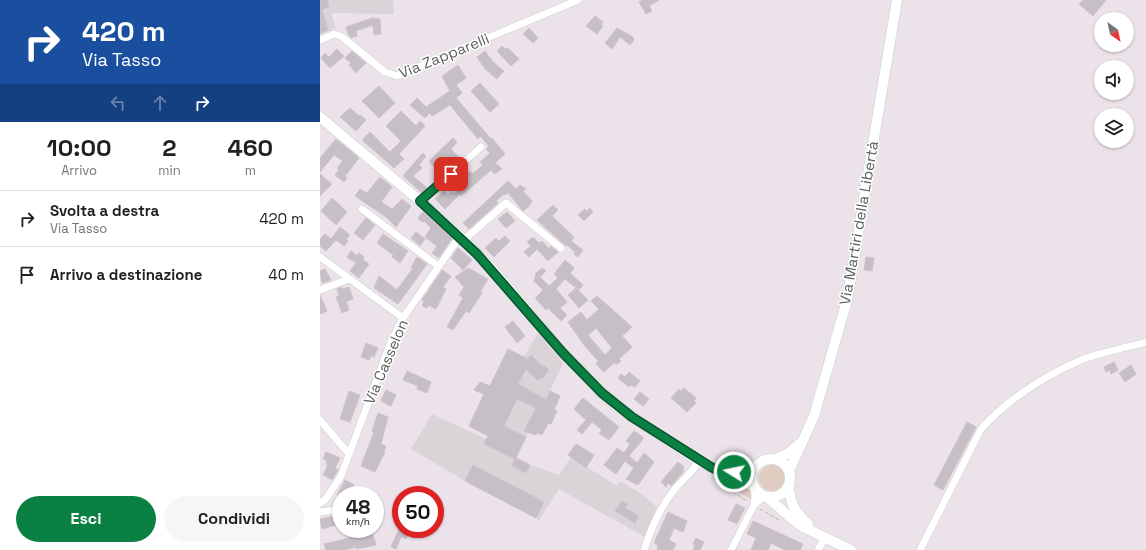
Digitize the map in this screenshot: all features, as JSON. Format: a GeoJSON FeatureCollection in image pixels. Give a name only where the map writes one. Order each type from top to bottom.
{"type":"FeatureCollection","features":[{"type":"Feature","properties":{"kind":"main road","name":"Via Martiri della Libertà"},"geometry":{"type":"LineString","coordinates":[[789,471],[814,416],[847,300],[897,0]]}},
{"type":"Feature","properties":{"kind":"main road"},"geometry":{"type":"LineString","coordinates":[[320,108],[330,124]]}},
{"type":"Feature","properties":{"kind":"main road"},"geometry":{"type":"LineString","coordinates":[[320,117],[462,238],[494,271],[563,353],[602,393],[632,417],[699,461],[753,485],[761,495],[767,497],[791,518],[822,536],[851,550]]}},
{"type":"Feature","properties":{"kind":"main road"},"geometry":{"type":"LineString","coordinates":[[721,472],[742,471],[756,466],[765,460],[775,459],[792,451],[802,441]]}},
{"type":"Feature","properties":{"kind":"main road"},"geometry":{"type":"LineString","coordinates":[[775,459],[786,465],[789,471],[791,500],[795,511],[822,536]]}},
{"type":"Feature","properties":{"kind":"main road"},"geometry":{"type":"LineString","coordinates":[[753,485],[752,475],[756,466]]}},
{"type":"Feature","properties":{"kind":"main road"},"geometry":{"type":"LineString","coordinates":[[767,497],[780,495],[789,486]]}},
{"type":"Feature","properties":{"kind":"street","name":"Via Zapparelli"},"geometry":{"type":"LineString","coordinates":[[320,40],[334,34],[341,36],[385,72],[397,76],[578,0]]}},
{"type":"Feature","properties":{"kind":"street"},"geometry":{"type":"LineString","coordinates":[[420,201],[481,147]]}},
{"type":"Feature","properties":{"kind":"street","name":"Via Casselon"},"geometry":{"type":"LineString","coordinates":[[320,503],[326,499],[341,476],[392,340],[403,318],[438,266],[462,238],[506,203],[560,248]]}},
{"type":"Feature","properties":{"kind":"street"},"geometry":{"type":"LineString","coordinates":[[362,209],[438,266]]}},
{"type":"Feature","properties":{"kind":"street"},"geometry":{"type":"LineString","coordinates":[[320,257],[403,318]]}},
{"type":"Feature","properties":{"kind":"street"},"geometry":{"type":"LineString","coordinates":[[320,290],[348,279]]}},
{"type":"Feature","properties":{"kind":"street"},"geometry":{"type":"LineString","coordinates":[[920,550],[981,429],[993,416],[1014,398],[1057,371],[1083,360],[1146,342]]}},
{"type":"Feature","properties":{"kind":"street"},"geometry":{"type":"LineString","coordinates":[[320,420],[349,454]]}},
{"type":"Feature","properties":{"kind":"street"},"geometry":{"type":"LineString","coordinates":[[644,550],[663,505],[675,488],[693,471],[699,461]]}},
{"type":"Feature","properties":{"kind":"street"},"geometry":{"type":"LineString","coordinates":[[731,550],[752,504],[755,495],[753,485]]}},
{"type":"Feature","properties":{"kind":"street"},"geometry":{"type":"LineString","coordinates":[[752,504],[767,497]]}},
{"type":"Feature","properties":{"kind":"street"},"geometry":{"type":"LineString","coordinates":[[320,512],[332,510]]}},
{"type":"Feature","properties":{"kind":"street"},"geometry":{"type":"LineString","coordinates":[[818,550],[822,536]]}},
{"type":"Feature","properties":{"kind":"path"},"geometry":{"type":"LineString","coordinates":[[708,475],[752,504]]}},
{"type":"Feature","properties":{"kind":"shaded area"},"geometry":{"type":"Polygon","coordinates":[[[320,0],[393,0],[394,14],[331,13],[336,28],[320,35],[320,0]]]}},
{"type":"Feature","properties":{"kind":"shaded area"},"geometry":{"type":"Polygon","coordinates":[[[538,333],[563,363],[550,391],[560,396],[554,410],[557,411],[551,424],[548,423],[542,435],[530,429],[512,466],[526,472],[530,465],[559,475],[571,457],[617,486],[620,481],[640,493],[657,507],[645,537],[559,489],[539,520],[465,481],[411,449],[432,414],[486,439],[488,436],[469,426],[484,394],[474,390],[480,382],[490,386],[508,349],[524,357],[538,333]]]}},
{"type":"Feature","properties":{"kind":"shaded area"},"geometry":{"type":"Polygon","coordinates":[[[772,465],[781,469],[785,478],[781,487],[772,491],[763,487],[759,478],[763,469],[772,465]]]}},
{"type":"Feature","properties":{"kind":"shaded area"},"geometry":{"type":"Polygon","coordinates":[[[719,477],[747,488],[752,493],[752,500],[717,479],[719,477]]]}},
{"type":"Feature","properties":{"kind":"building"},"geometry":{"type":"Polygon","coordinates":[[[320,0],[327,0],[329,7],[322,10],[328,30],[320,33],[320,0]]]}},
{"type":"Feature","properties":{"kind":"building"},"geometry":{"type":"Polygon","coordinates":[[[643,0],[659,0],[649,6],[652,11],[646,14],[639,2],[643,0]]]}},
{"type":"Feature","properties":{"kind":"building"},"geometry":{"type":"Polygon","coordinates":[[[1083,0],[1106,0],[1096,12],[1094,12],[1093,16],[1079,4],[1083,0]]]}},
{"type":"Feature","properties":{"kind":"building"},"geometry":{"type":"Polygon","coordinates":[[[595,16],[603,22],[601,25],[603,26],[597,34],[586,26],[595,16]]]}},
{"type":"Feature","properties":{"kind":"building"},"geometry":{"type":"Polygon","coordinates":[[[372,18],[380,19],[381,34],[374,35],[373,25],[356,31],[357,36],[351,38],[349,36],[346,27],[372,18]]]}},
{"type":"Feature","properties":{"kind":"building"},"geometry":{"type":"Polygon","coordinates":[[[529,28],[538,38],[533,43],[523,34],[529,28]]]}},
{"type":"Feature","properties":{"kind":"building"},"geometry":{"type":"Polygon","coordinates":[[[617,28],[633,37],[634,40],[630,45],[620,37],[612,49],[605,43],[617,28]]]}},
{"type":"Feature","properties":{"kind":"building"},"geometry":{"type":"Polygon","coordinates":[[[502,46],[505,49],[508,48],[519,59],[511,66],[497,51],[502,46]]]}},
{"type":"Feature","properties":{"kind":"building"},"geometry":{"type":"Polygon","coordinates":[[[337,49],[344,56],[330,68],[321,58],[325,53],[329,57],[337,49]]]}},
{"type":"Feature","properties":{"kind":"building"},"geometry":{"type":"Polygon","coordinates":[[[352,51],[366,63],[356,73],[349,65],[351,63],[345,58],[352,51]]]}},
{"type":"Feature","properties":{"kind":"building"},"geometry":{"type":"Polygon","coordinates":[[[485,51],[493,62],[504,71],[497,79],[485,69],[477,57],[485,51]]]}},
{"type":"Feature","properties":{"kind":"building"},"geometry":{"type":"Polygon","coordinates":[[[458,65],[466,78],[456,85],[462,93],[456,98],[505,154],[495,163],[502,169],[495,174],[491,170],[461,196],[460,194],[445,209],[435,199],[444,191],[448,195],[451,192],[453,194],[461,188],[456,182],[470,171],[472,174],[483,165],[480,162],[490,153],[486,149],[489,146],[480,136],[478,139],[450,105],[432,116],[430,113],[425,118],[410,105],[417,98],[426,107],[450,91],[442,76],[458,65]]]}},
{"type":"Feature","properties":{"kind":"building"},"geometry":{"type":"Polygon","coordinates":[[[480,83],[499,104],[490,112],[471,91],[480,83]]]}},
{"type":"Feature","properties":{"kind":"building"},"geometry":{"type":"Polygon","coordinates":[[[379,86],[395,103],[379,118],[362,101],[379,86]]]}},
{"type":"Feature","properties":{"kind":"building"},"geometry":{"type":"Polygon","coordinates":[[[350,108],[366,120],[356,131],[340,117],[350,108]]]}},
{"type":"Feature","properties":{"kind":"building"},"geometry":{"type":"Polygon","coordinates":[[[401,111],[416,126],[420,121],[425,126],[399,154],[404,159],[394,168],[362,140],[370,132],[390,152],[401,141],[386,126],[401,111]]]}},
{"type":"Feature","properties":{"kind":"building"},"geometry":{"type":"Polygon","coordinates":[[[453,138],[457,142],[451,149],[460,159],[446,171],[439,163],[434,167],[429,161],[453,138]]]}},
{"type":"Feature","properties":{"kind":"building"},"geometry":{"type":"Polygon","coordinates":[[[336,139],[359,158],[345,176],[347,178],[344,182],[335,175],[339,170],[337,168],[343,161],[334,155],[320,172],[320,158],[336,139]]]}},
{"type":"Feature","properties":{"kind":"building"},"geometry":{"type":"Polygon","coordinates":[[[423,153],[426,156],[419,165],[422,168],[413,176],[427,188],[422,193],[403,176],[423,153]]]}},
{"type":"Feature","properties":{"kind":"building"},"geometry":{"type":"Polygon","coordinates":[[[320,174],[332,184],[320,196],[320,174]]]}},
{"type":"Feature","properties":{"kind":"building"},"geometry":{"type":"Polygon","coordinates":[[[380,177],[392,187],[381,202],[392,209],[402,199],[411,206],[396,227],[386,217],[355,196],[360,189],[367,193],[380,177]]]}},
{"type":"Feature","properties":{"kind":"building"},"geometry":{"type":"Polygon","coordinates":[[[508,181],[516,189],[520,185],[526,189],[523,191],[532,201],[529,206],[523,211],[508,193],[505,195],[504,194],[496,201],[498,203],[469,229],[463,223],[508,181]]]}},
{"type":"Feature","properties":{"kind":"building"},"geometry":{"type":"Polygon","coordinates":[[[332,198],[347,212],[336,225],[321,211],[332,198]]]}},
{"type":"Feature","properties":{"kind":"building"},"geometry":{"type":"Polygon","coordinates":[[[553,205],[558,210],[552,216],[572,235],[574,238],[571,241],[583,250],[578,257],[574,254],[575,252],[567,245],[566,246],[537,220],[553,205]]]}},
{"type":"Feature","properties":{"kind":"building"},"geometry":{"type":"Polygon","coordinates":[[[590,208],[593,212],[584,221],[578,215],[585,209],[587,211],[590,208]]]}},
{"type":"Feature","properties":{"kind":"building"},"geometry":{"type":"Polygon","coordinates":[[[423,212],[452,238],[439,258],[432,253],[437,246],[425,237],[431,228],[424,221],[422,222],[418,218],[423,212]]]}},
{"type":"Feature","properties":{"kind":"building"},"geometry":{"type":"Polygon","coordinates":[[[507,212],[515,221],[506,228],[498,219],[507,212]]]}},
{"type":"Feature","properties":{"kind":"building"},"geometry":{"type":"Polygon","coordinates":[[[366,218],[375,225],[363,240],[354,233],[366,218]]]}},
{"type":"Feature","properties":{"kind":"building"},"geometry":{"type":"Polygon","coordinates":[[[340,227],[350,235],[346,240],[348,241],[344,246],[336,240],[326,251],[320,246],[320,239],[325,234],[331,239],[340,227]]]}},
{"type":"Feature","properties":{"kind":"building"},"geometry":{"type":"Polygon","coordinates":[[[416,232],[425,239],[420,246],[411,238],[416,232]]]}},
{"type":"Feature","properties":{"kind":"building"},"geometry":{"type":"Polygon","coordinates":[[[383,234],[408,251],[400,263],[392,257],[394,252],[392,254],[377,243],[383,234]]]}},
{"type":"Feature","properties":{"kind":"building"},"geometry":{"type":"Polygon","coordinates":[[[505,236],[510,241],[494,257],[485,248],[496,238],[499,241],[505,236]]]}},
{"type":"Feature","properties":{"kind":"building"},"geometry":{"type":"Polygon","coordinates":[[[533,237],[539,243],[542,241],[549,249],[551,246],[558,252],[548,261],[537,249],[529,257],[524,252],[531,246],[527,242],[533,237]]]}},
{"type":"Feature","properties":{"kind":"building"},"geometry":{"type":"Polygon","coordinates":[[[458,248],[472,260],[463,270],[451,258],[458,248]]]}},
{"type":"Feature","properties":{"kind":"building"},"geometry":{"type":"Polygon","coordinates":[[[351,251],[357,256],[359,253],[364,257],[363,260],[369,264],[359,278],[350,271],[356,263],[347,257],[351,251]]]}},
{"type":"Feature","properties":{"kind":"building"},"geometry":{"type":"Polygon","coordinates":[[[417,257],[427,264],[398,304],[374,288],[379,276],[397,290],[413,268],[411,267],[417,257]]]}},
{"type":"Feature","properties":{"kind":"building"},"geometry":{"type":"Polygon","coordinates":[[[866,257],[874,258],[872,271],[864,270],[866,257]]]}},
{"type":"Feature","properties":{"kind":"building"},"geometry":{"type":"Polygon","coordinates":[[[565,260],[574,268],[570,273],[583,285],[579,290],[565,279],[556,289],[567,302],[560,308],[567,315],[561,321],[548,308],[546,310],[535,298],[543,290],[535,282],[534,283],[536,273],[542,268],[546,271],[540,277],[549,286],[558,278],[554,274],[565,260]]]}},
{"type":"Feature","properties":{"kind":"building"},"geometry":{"type":"Polygon","coordinates":[[[468,268],[488,279],[480,292],[482,293],[469,313],[466,311],[453,330],[447,327],[463,298],[459,295],[464,287],[455,277],[468,268]]]}},
{"type":"Feature","properties":{"kind":"building"},"geometry":{"type":"Polygon","coordinates":[[[325,269],[331,280],[322,283],[320,271],[325,269]]]}},
{"type":"Feature","properties":{"kind":"building"},"geometry":{"type":"Polygon","coordinates":[[[442,270],[451,276],[443,287],[446,289],[436,309],[428,305],[427,308],[422,306],[424,301],[422,300],[442,270]]]}},
{"type":"Feature","properties":{"kind":"building"},"geometry":{"type":"Polygon","coordinates":[[[342,287],[343,289],[349,287],[353,299],[346,302],[349,310],[342,313],[336,297],[339,296],[337,289],[342,287]]]}},
{"type":"Feature","properties":{"kind":"building"},"geometry":{"type":"Polygon","coordinates":[[[576,288],[588,300],[579,308],[568,295],[576,288]]]}},
{"type":"Feature","properties":{"kind":"building"},"geometry":{"type":"Polygon","coordinates":[[[320,295],[327,311],[320,314],[320,295]]]}},
{"type":"Feature","properties":{"kind":"building"},"geometry":{"type":"Polygon","coordinates":[[[597,296],[632,327],[622,336],[632,347],[619,359],[621,361],[616,365],[615,362],[604,372],[596,364],[598,361],[584,345],[568,322],[581,312],[587,320],[599,309],[591,301],[597,296]],[[596,328],[588,335],[605,355],[612,348],[596,328]]]}},
{"type":"Feature","properties":{"kind":"building"},"geometry":{"type":"Polygon","coordinates":[[[513,321],[525,336],[517,343],[505,327],[513,321]]]}},
{"type":"Feature","properties":{"kind":"building"},"geometry":{"type":"Polygon","coordinates":[[[366,343],[378,348],[374,357],[371,356],[369,360],[361,357],[366,343]]]}},
{"type":"Feature","properties":{"kind":"building"},"geometry":{"type":"Polygon","coordinates":[[[508,349],[530,360],[528,358],[531,355],[543,367],[544,365],[549,370],[542,379],[541,378],[538,381],[526,369],[518,384],[546,400],[550,391],[560,396],[554,410],[557,411],[551,424],[548,423],[542,435],[538,433],[535,435],[524,431],[536,408],[517,399],[504,426],[526,437],[516,458],[530,465],[526,473],[512,466],[515,459],[484,444],[488,436],[469,426],[484,394],[474,390],[480,382],[490,386],[508,349]]]}},
{"type":"Feature","properties":{"kind":"building"},"geometry":{"type":"Polygon","coordinates":[[[1114,362],[1118,370],[1111,374],[1110,370],[1106,372],[1104,367],[1114,362]]]}},
{"type":"Feature","properties":{"kind":"building"},"geometry":{"type":"Polygon","coordinates":[[[1131,365],[1136,374],[1125,382],[1119,373],[1131,365]]]}},
{"type":"Feature","properties":{"kind":"building"},"geometry":{"type":"Polygon","coordinates":[[[407,371],[431,382],[427,393],[417,389],[418,386],[403,380],[407,371]]]}},
{"type":"Feature","properties":{"kind":"building"},"geometry":{"type":"Polygon","coordinates":[[[629,372],[640,381],[635,387],[631,385],[629,387],[618,378],[621,374],[625,377],[629,372]]]}},
{"type":"Feature","properties":{"kind":"building"},"geometry":{"type":"Polygon","coordinates":[[[684,388],[696,398],[694,401],[696,403],[687,412],[671,398],[679,389],[681,391],[684,388]]]}},
{"type":"Feature","properties":{"kind":"building"},"geometry":{"type":"Polygon","coordinates":[[[386,390],[396,395],[391,406],[381,401],[386,390]]]}},
{"type":"Feature","properties":{"kind":"building"},"geometry":{"type":"Polygon","coordinates":[[[349,391],[360,395],[350,422],[340,419],[349,391]]]}},
{"type":"Feature","properties":{"kind":"building"},"geometry":{"type":"Polygon","coordinates":[[[640,392],[649,399],[643,406],[634,399],[640,392]]]}},
{"type":"Feature","properties":{"kind":"building"},"geometry":{"type":"Polygon","coordinates":[[[583,398],[619,427],[609,440],[599,433],[602,430],[592,422],[582,434],[577,430],[586,420],[574,409],[583,398]]]}},
{"type":"Feature","properties":{"kind":"building"},"geometry":{"type":"Polygon","coordinates":[[[378,413],[388,417],[381,444],[386,446],[385,452],[375,472],[361,466],[374,432],[372,431],[378,413]]]}},
{"type":"Feature","properties":{"kind":"building"},"geometry":{"type":"Polygon","coordinates":[[[967,422],[976,427],[943,490],[934,485],[967,422]]]}},
{"type":"Feature","properties":{"kind":"building"},"geometry":{"type":"Polygon","coordinates":[[[634,431],[644,438],[629,456],[637,463],[644,453],[654,462],[638,485],[626,479],[634,468],[625,461],[616,474],[604,465],[617,448],[624,453],[630,444],[626,441],[634,431]]]}},
{"type":"Feature","properties":{"kind":"building"},"geometry":{"type":"Polygon","coordinates":[[[576,444],[594,455],[586,468],[568,455],[576,444]]]}},
{"type":"Feature","properties":{"kind":"building"},"geometry":{"type":"Polygon","coordinates":[[[326,452],[340,458],[335,468],[338,470],[332,480],[323,475],[328,465],[326,464],[327,461],[323,459],[326,452]]]}},
{"type":"Feature","properties":{"kind":"building"},"geometry":{"type":"Polygon","coordinates":[[[678,462],[684,467],[684,471],[671,486],[668,483],[666,487],[661,482],[678,462]]]}},
{"type":"Feature","properties":{"kind":"building"},"geometry":{"type":"Polygon","coordinates":[[[473,465],[544,502],[536,518],[465,481],[473,465]]]}},
{"type":"Feature","properties":{"kind":"building"},"geometry":{"type":"Polygon","coordinates":[[[345,480],[354,485],[354,486],[342,486],[345,480]]]}},
{"type":"Feature","properties":{"kind":"building"},"geometry":{"type":"Polygon","coordinates":[[[622,501],[628,504],[625,508],[639,516],[635,523],[615,511],[622,501]]]}},
{"type":"Feature","properties":{"kind":"building"},"geometry":{"type":"Polygon","coordinates":[[[736,504],[745,508],[737,524],[728,520],[736,504]]]}},
{"type":"Feature","properties":{"kind":"building"},"geometry":{"type":"Polygon","coordinates":[[[668,512],[687,521],[683,532],[674,528],[669,540],[676,544],[673,550],[657,550],[658,545],[654,543],[668,512]]]}},
{"type":"Feature","properties":{"kind":"building"},"geometry":{"type":"Polygon","coordinates":[[[332,516],[332,526],[322,529],[320,519],[332,516]]]}},
{"type":"Feature","properties":{"kind":"building"},"geometry":{"type":"Polygon","coordinates":[[[753,521],[803,544],[800,550],[785,550],[771,543],[768,550],[751,550],[756,538],[747,534],[753,521]]]}},
{"type":"Feature","properties":{"kind":"building"},"geometry":{"type":"Polygon","coordinates":[[[349,538],[374,538],[376,545],[357,549],[356,547],[345,550],[326,550],[324,544],[349,538]]]}},
{"type":"Feature","properties":{"kind":"building"},"geometry":{"type":"Polygon","coordinates":[[[395,538],[401,538],[396,549],[391,547],[395,538]]]}},
{"type":"Feature","properties":{"kind":"building"},"geometry":{"type":"Polygon","coordinates":[[[696,538],[704,542],[700,550],[693,550],[695,545],[693,544],[696,538]]]}},
{"type":"Feature","properties":{"kind":"route"},"geometry":{"type":"LineString","coordinates":[[451,174],[420,201],[464,240],[494,271],[546,334],[579,370],[616,406],[650,430],[699,461],[721,472],[734,472]]}}]}
